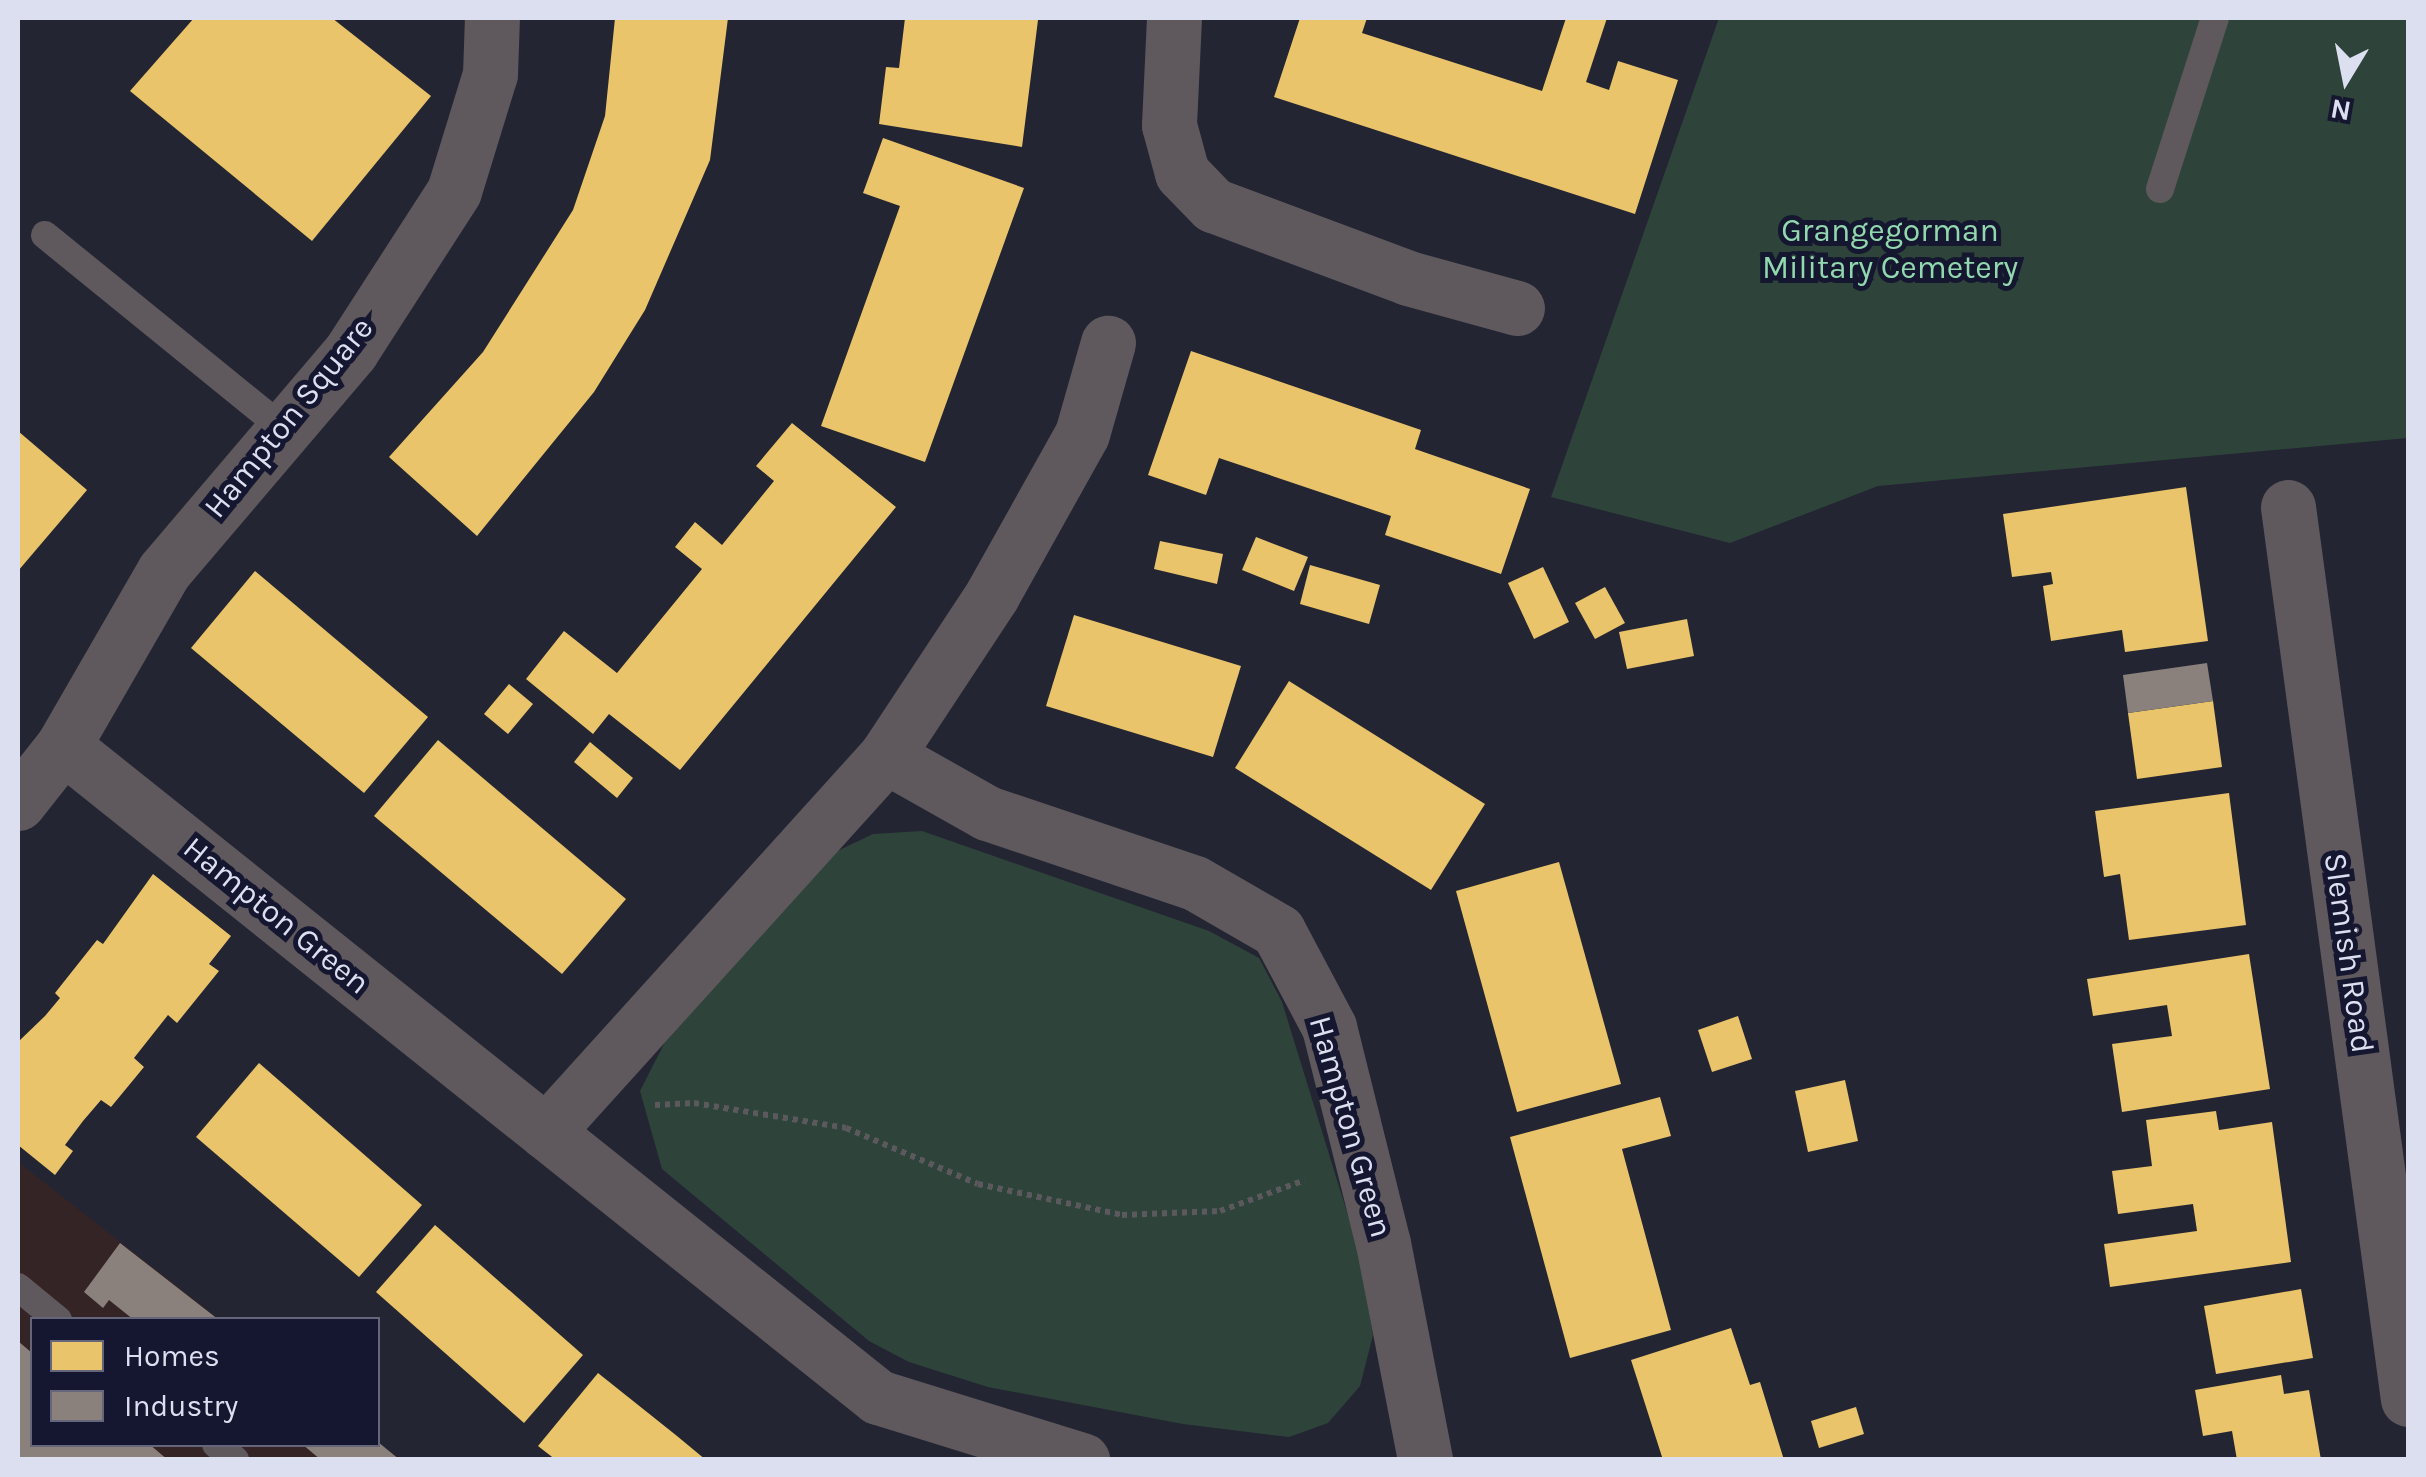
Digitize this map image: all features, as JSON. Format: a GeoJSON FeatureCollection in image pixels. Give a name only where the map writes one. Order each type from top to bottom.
{"type":"FeatureCollection","features":[{"type":"Feature","properties":{"kind":"street","name":"Hampton Square"},"geometry":{"type":"LineString","coordinates":[[62,746],[164,571],[351,351],[454,191],[490,74],[492,18]]}},
{"type":"Feature","properties":{"kind":"street"},"geometry":{"type":"LineString","coordinates":[[1174,18],[1168,125],[1182,173],[1213,205],[1408,278],[1517,308]]}},
{"type":"Feature","properties":{"kind":"street"},"geometry":{"type":"LineString","coordinates":[[546,1132],[886,756],[992,595],[1082,434],[1108,343]]}},
{"type":"Feature","properties":{"kind":"street","name":"Slemish Road"},"geometry":{"type":"LineString","coordinates":[[2288,507],[2408,1398]]}},
{"type":"Feature","properties":{"kind":"street"},"geometry":{"type":"LineString","coordinates":[[18,804],[62,746]]}},
{"type":"Feature","properties":{"kind":"street","name":"Hampton Green"},"geometry":{"type":"LineString","coordinates":[[62,746],[878,1397],[1082,1460]]}},
{"type":"Feature","properties":{"kind":"street","name":"Hampton Green"},"geometry":{"type":"LineString","coordinates":[[886,756],[987,813],[1195,883],[1278,931],[1329,1027],[1358,1161],[1384,1243],[1425,1460]]}},
{"type":"Feature","properties":{"kind":"lane"},"geometry":{"type":"LineString","coordinates":[[2160,189],[2216,18]]}},
{"type":"Feature","properties":{"kind":"lane"},"geometry":{"type":"LineString","coordinates":[[45,235],[284,430]]}},
{"type":"Feature","properties":{"kind":"lane"},"geometry":{"type":"LineString","coordinates":[[18,1287],[54,1317]]}},
{"type":"Feature","properties":{"kind":"path"},"geometry":{"type":"LineString","coordinates":[[646,1107],[694,1103],[846,1128],[978,1184],[1122,1215],[1220,1211],[1358,1161]]}},
{"type":"Feature","properties":{"kind":"shaded area"},"geometry":{"type":"Polygon","coordinates":[[[18,1162],[216,1317],[30,1317],[30,1447],[380,1447],[380,1444],[400,1459],[18,1459],[18,1162]]]}},
{"type":"Feature","properties":{"kind":"green space","name":"Grangegorman Military Cemetery"},"geometry":{"type":"Polygon","coordinates":[[[1719,18],[2408,18],[2408,438],[1878,486],[1730,543],[1551,497],[1719,18]]]}},
{"type":"Feature","properties":{"kind":"green space"},"geometry":{"type":"Polygon","coordinates":[[[922,831],[1209,931],[1259,958],[1282,1002],[1358,1248],[1373,1335],[1360,1386],[1328,1423],[1289,1437],[1183,1424],[988,1387],[909,1362],[869,1341],[662,1169],[640,1091],[664,1044],[825,857],[873,834],[922,831]]]}},
{"type":"Feature","properties":{"kind":"building: Homes"},"geometry":{"type":"Polygon","coordinates":[[[194,18],[332,18],[431,96],[312,241],[130,91],[194,18]]]}},
{"type":"Feature","properties":{"kind":"building: Homes"},"geometry":{"type":"Polygon","coordinates":[[[615,18],[728,18],[710,160],[645,310],[594,392],[477,536],[389,457],[483,352],[573,210],[605,116],[615,18]]]}},
{"type":"Feature","properties":{"kind":"building: Homes"},"geometry":{"type":"Polygon","coordinates":[[[905,18],[1038,20],[1022,147],[879,124],[886,67],[899,68],[905,18]]]}},
{"type":"Feature","properties":{"kind":"building: Homes"},"geometry":{"type":"Polygon","coordinates":[[[1300,18],[1367,18],[1362,33],[1542,91],[1566,18],[1607,18],[1586,82],[1609,90],[1618,61],[1678,80],[1635,214],[1274,97],[1300,18]]]}},
{"type":"Feature","properties":{"kind":"building: Homes"},"geometry":{"type":"Polygon","coordinates":[[[883,138],[1024,188],[925,462],[821,426],[900,206],[863,193],[883,138]]]}},
{"type":"Feature","properties":{"kind":"building: Homes"},"geometry":{"type":"Polygon","coordinates":[[[1191,351],[1421,430],[1415,449],[1530,489],[1501,574],[1385,535],[1391,516],[1219,458],[1206,495],[1148,475],[1191,351]]]}},
{"type":"Feature","properties":{"kind":"building: Homes"},"geometry":{"type":"Polygon","coordinates":[[[792,423],[896,507],[680,770],[609,714],[593,734],[526,679],[564,631],[617,673],[702,569],[675,547],[695,522],[722,545],[774,481],[756,466],[792,423]]]}},
{"type":"Feature","properties":{"kind":"building: Homes"},"geometry":{"type":"Polygon","coordinates":[[[18,431],[87,490],[18,571],[18,431]]]}},
{"type":"Feature","properties":{"kind":"building: Homes"},"geometry":{"type":"Polygon","coordinates":[[[2186,487],[2208,641],[2125,652],[2122,630],[2051,641],[2043,586],[2053,584],[2051,572],[2012,577],[2003,514],[2186,487]]]}},
{"type":"Feature","properties":{"kind":"building: Homes"},"geometry":{"type":"Polygon","coordinates":[[[1256,537],[1308,557],[1294,591],[1242,570],[1256,537]]]}},
{"type":"Feature","properties":{"kind":"building: Homes"},"geometry":{"type":"Polygon","coordinates":[[[1160,541],[1223,554],[1217,584],[1154,569],[1160,541]]]}},
{"type":"Feature","properties":{"kind":"building: Homes"},"geometry":{"type":"Polygon","coordinates":[[[1310,565],[1380,585],[1369,624],[1300,604],[1310,565]]]}},
{"type":"Feature","properties":{"kind":"building: Homes"},"geometry":{"type":"Polygon","coordinates":[[[1543,567],[1569,622],[1534,639],[1508,583],[1543,567]]]}},
{"type":"Feature","properties":{"kind":"building: Homes"},"geometry":{"type":"Polygon","coordinates":[[[255,571],[428,717],[364,793],[191,648],[255,571]]]}},
{"type":"Feature","properties":{"kind":"building: Homes"},"geometry":{"type":"Polygon","coordinates":[[[1605,587],[1625,623],[1595,639],[1575,603],[1605,587]]]}},
{"type":"Feature","properties":{"kind":"building: Homes"},"geometry":{"type":"Polygon","coordinates":[[[1074,615],[1241,666],[1213,757],[1046,706],[1074,615]]]}},
{"type":"Feature","properties":{"kind":"building: Homes"},"geometry":{"type":"Polygon","coordinates":[[[1687,619],[1694,656],[1627,669],[1619,632],[1687,619]]]}},
{"type":"Feature","properties":{"kind":"building: Homes"},"geometry":{"type":"Polygon","coordinates":[[[1289,681],[1485,804],[1431,890],[1235,768],[1289,681]]]}},
{"type":"Feature","properties":{"kind":"building: Homes"},"geometry":{"type":"Polygon","coordinates":[[[509,684],[533,704],[508,734],[484,714],[509,684]]]}},
{"type":"Feature","properties":{"kind":"building: Homes"},"geometry":{"type":"Polygon","coordinates":[[[2213,701],[2222,767],[2137,779],[2128,713],[2213,701]]]}},
{"type":"Feature","properties":{"kind":"building: Homes"},"geometry":{"type":"Polygon","coordinates":[[[438,740],[626,899],[562,974],[374,816],[438,740]]]}},
{"type":"Feature","properties":{"kind":"building: Homes"},"geometry":{"type":"Polygon","coordinates":[[[590,742],[633,778],[617,798],[574,762],[590,742]]]}},
{"type":"Feature","properties":{"kind":"building: Homes"},"geometry":{"type":"Polygon","coordinates":[[[2229,793],[2246,925],[2129,940],[2120,874],[2104,877],[2095,811],[2229,793]]]}},
{"type":"Feature","properties":{"kind":"building: Homes"},"geometry":{"type":"Polygon","coordinates":[[[1559,862],[1621,1084],[1517,1112],[1456,891],[1559,862]]]}},
{"type":"Feature","properties":{"kind":"building: Homes"},"geometry":{"type":"Polygon","coordinates":[[[153,874],[231,936],[209,964],[219,971],[177,1023],[168,1015],[134,1058],[144,1067],[111,1107],[101,1100],[83,1121],[65,1145],[73,1151],[55,1175],[18,1145],[18,1042],[60,998],[55,993],[97,940],[103,944],[153,874]]]}},
{"type":"Feature","properties":{"kind":"building: Homes"},"geometry":{"type":"Polygon","coordinates":[[[2249,954],[2270,1089],[2122,1112],[2112,1044],[2172,1036],[2167,1005],[2093,1016],[2087,979],[2249,954]]]}},
{"type":"Feature","properties":{"kind":"building: Homes"},"geometry":{"type":"Polygon","coordinates":[[[1738,1016],[1752,1059],[1712,1072],[1698,1030],[1738,1016]]]}},
{"type":"Feature","properties":{"kind":"building: Homes"},"geometry":{"type":"Polygon","coordinates":[[[259,1063],[422,1205],[359,1277],[196,1137],[259,1063]]]}},
{"type":"Feature","properties":{"kind":"building: Homes"},"geometry":{"type":"Polygon","coordinates":[[[1845,1080],[1858,1141],[1808,1152],[1795,1091],[1845,1080]]]}},
{"type":"Feature","properties":{"kind":"building: Homes"},"geometry":{"type":"Polygon","coordinates":[[[1660,1097],[1671,1136],[1622,1149],[1671,1330],[1570,1358],[1510,1137],[1660,1097]]]}},
{"type":"Feature","properties":{"kind":"building: Homes"},"geometry":{"type":"Polygon","coordinates":[[[2216,1111],[2219,1130],[2272,1122],[2291,1262],[2110,1287],[2104,1244],[2197,1231],[2193,1204],[2118,1214],[2112,1171],[2152,1166],[2146,1120],[2216,1111]]]}},
{"type":"Feature","properties":{"kind":"building: Homes"},"geometry":{"type":"Polygon","coordinates":[[[435,1225],[583,1355],[524,1423],[376,1292],[435,1225]]]}},
{"type":"Feature","properties":{"kind":"building: Homes"},"geometry":{"type":"Polygon","coordinates":[[[2301,1289],[2313,1358],[2216,1374],[2204,1306],[2301,1289]]]}},
{"type":"Feature","properties":{"kind":"building: Homes"},"geometry":{"type":"Polygon","coordinates":[[[1731,1328],[1750,1385],[1760,1382],[1784,1460],[1663,1460],[1631,1360],[1731,1328]]]}},
{"type":"Feature","properties":{"kind":"building: Homes"},"geometry":{"type":"Polygon","coordinates":[[[598,1373],[706,1460],[556,1460],[538,1446],[598,1373]]]}},
{"type":"Feature","properties":{"kind":"building: Homes"},"geometry":{"type":"Polygon","coordinates":[[[2281,1375],[2284,1394],[2309,1390],[2321,1460],[2237,1460],[2232,1431],[2203,1436],[2195,1390],[2281,1375]]]}},
{"type":"Feature","properties":{"kind":"building: Homes"},"geometry":{"type":"Polygon","coordinates":[[[1856,1407],[1864,1434],[1819,1448],[1811,1421],[1856,1407]]]}},
{"type":"Feature","properties":{"kind":"building: Industry"},"geometry":{"type":"Polygon","coordinates":[[[2207,663],[2213,701],[2128,713],[2123,675],[2207,663]]]}},
{"type":"Feature","properties":{"kind":"building: Industry"},"geometry":{"type":"Polygon","coordinates":[[[120,1243],[215,1317],[130,1317],[109,1300],[103,1308],[84,1292],[120,1243]]]}},
{"type":"Feature","properties":{"kind":"building: Industry"},"geometry":{"type":"Polygon","coordinates":[[[18,1341],[30,1351],[30,1447],[153,1447],[168,1460],[18,1460],[18,1341]]]}},
{"type":"Feature","properties":{"kind":"building: Industry"},"geometry":{"type":"Polygon","coordinates":[[[380,1444],[400,1460],[321,1460],[306,1447],[380,1447],[380,1444]]]}}]}
